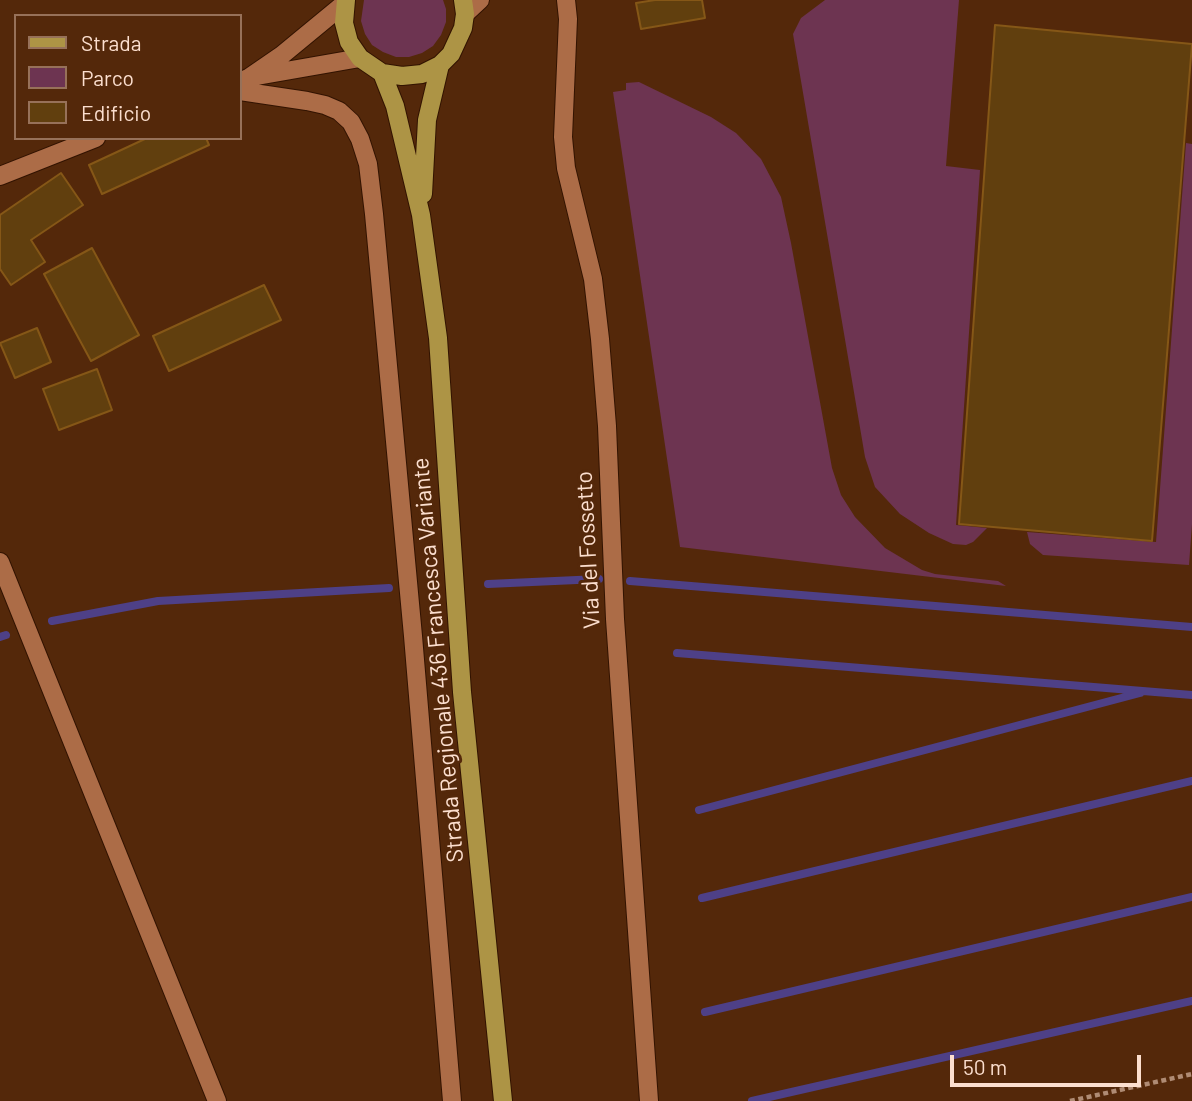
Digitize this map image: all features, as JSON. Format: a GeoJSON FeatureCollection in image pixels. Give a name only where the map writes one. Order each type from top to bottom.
{"type":"FeatureCollection","features":[{"type":"Feature","properties":{"kind":"main road"},"geometry":{"type":"LineString","coordinates":[[345,1],[344,23],[349,42],[360,58],[382,72],[402,76],[422,74],[440,65],[451,54],[459,41],[464,7]]}},
{"type":"Feature","properties":{"kind":"main road"},"geometry":{"type":"LineString","coordinates":[[421,215],[426,120],[440,65]]}},
{"type":"Feature","properties":{"kind":"main road"},"geometry":{"type":"LineString","coordinates":[[382,72],[395,106],[421,215]]}},
{"type":"Feature","properties":{"kind":"main road","name":"Strada Regionale 436 Francesca Variante"},"geometry":{"type":"LineString","coordinates":[[421,215],[438,338],[462,692],[503,1101]]}},
{"type":"Feature","properties":{"kind":"street"},"geometry":{"type":"LineString","coordinates":[[464,7],[480,0]]}},
{"type":"Feature","properties":{"kind":"street","name":"Via del Fossetto"},"geometry":{"type":"LineString","coordinates":[[566,0],[568,19],[563,137],[569,178],[593,279],[600,339],[607,426],[615,619],[649,1101]]}},
{"type":"Feature","properties":{"kind":"street"},"geometry":{"type":"LineString","coordinates":[[243,83],[306,36],[345,1]]}},
{"type":"Feature","properties":{"kind":"street"},"geometry":{"type":"LineString","coordinates":[[243,83],[333,61],[360,58]]}},
{"type":"Feature","properties":{"kind":"street"},"geometry":{"type":"LineString","coordinates":[[243,83],[326,105],[339,111],[351,122],[368,164],[408,582],[452,1101]]}},
{"type":"Feature","properties":{"kind":"street"},"geometry":{"type":"LineString","coordinates":[[0,176],[91,140]]}},
{"type":"Feature","properties":{"kind":"street"},"geometry":{"type":"LineString","coordinates":[[0,562],[217,1101]]}},
{"type":"Feature","properties":{"kind":"path"},"geometry":{"type":"LineString","coordinates":[[1070,1101],[1192,1074]]}},
{"type":"Feature","properties":{"kind":"green space"},"geometry":{"type":"Polygon","coordinates":[[[364,0],[443,0],[446,22],[433,46],[409,57],[396,57],[372,45],[365,34],[361,21],[364,0]]]}},
{"type":"Feature","properties":{"kind":"green space"},"geometry":{"type":"Polygon","coordinates":[[[825,0],[959,0],[946,166],[980,170],[956,525],[987,528],[966,545],[953,544],[929,533],[900,514],[875,487],[865,457],[793,34],[801,18],[825,0]]]}},
{"type":"Feature","properties":{"kind":"green space"},"geometry":{"type":"Polygon","coordinates":[[[639,82],[711,117],[736,133],[761,159],[781,197],[832,468],[841,495],[855,517],[885,548],[922,570],[998,581],[1006,586],[680,547],[613,92],[626,90],[626,83],[639,82]]]}},
{"type":"Feature","properties":{"kind":"green space"},"geometry":{"type":"Polygon","coordinates":[[[1186,143],[1192,144],[1192,524],[1189,565],[1043,555],[1030,544],[1027,532],[1156,542],[1186,143]]]}},
{"type":"Feature","properties":{"kind":"building"},"geometry":{"type":"Polygon","coordinates":[[[655,0],[702,0],[705,18],[641,29],[636,3],[655,0]]]}},
{"type":"Feature","properties":{"kind":"building"},"geometry":{"type":"Polygon","coordinates":[[[995,25],[1192,44],[1152,541],[959,524],[995,25]]]}},
{"type":"Feature","properties":{"kind":"building"},"geometry":{"type":"Polygon","coordinates":[[[143,140],[207,140],[209,145],[102,194],[89,165],[143,140]]]}},
{"type":"Feature","properties":{"kind":"building"},"geometry":{"type":"Polygon","coordinates":[[[61,173],[83,205],[31,240],[45,262],[11,285],[0,269],[0,215],[61,173]]]}},
{"type":"Feature","properties":{"kind":"building"},"geometry":{"type":"Polygon","coordinates":[[[92,248],[139,335],[91,361],[44,274],[92,248]]]}},
{"type":"Feature","properties":{"kind":"building"},"geometry":{"type":"Polygon","coordinates":[[[264,285],[281,320],[169,371],[153,336],[264,285]]]}},
{"type":"Feature","properties":{"kind":"building"},"geometry":{"type":"Polygon","coordinates":[[[37,328],[51,362],[15,378],[0,343],[37,328]]]}},
{"type":"Feature","properties":{"kind":"building"},"geometry":{"type":"Polygon","coordinates":[[[97,369],[112,410],[59,430],[43,389],[97,369]]]}},
{"type":"Feature","properties":{"kind":"waterway"},"geometry":{"type":"LineString","coordinates":[[488,584],[599,579]]}},
{"type":"Feature","properties":{"kind":"waterway"},"geometry":{"type":"LineString","coordinates":[[630,581],[1192,627]]}},
{"type":"Feature","properties":{"kind":"waterway"},"geometry":{"type":"LineString","coordinates":[[52,621],[158,601],[389,588]]}},
{"type":"Feature","properties":{"kind":"waterway"},"geometry":{"type":"LineString","coordinates":[[0,637],[6,635]]}},
{"type":"Feature","properties":{"kind":"waterway"},"geometry":{"type":"LineString","coordinates":[[677,653],[1192,695]]}},
{"type":"Feature","properties":{"kind":"waterway"},"geometry":{"type":"LineString","coordinates":[[699,810],[1140,693]]}},
{"type":"Feature","properties":{"kind":"waterway"},"geometry":{"type":"LineString","coordinates":[[702,898],[1192,781]]}},
{"type":"Feature","properties":{"kind":"waterway"},"geometry":{"type":"LineString","coordinates":[[705,1012],[1192,897]]}},
{"type":"Feature","properties":{"kind":"waterway"},"geometry":{"type":"LineString","coordinates":[[752,1101],[1192,1001]]}}]}
